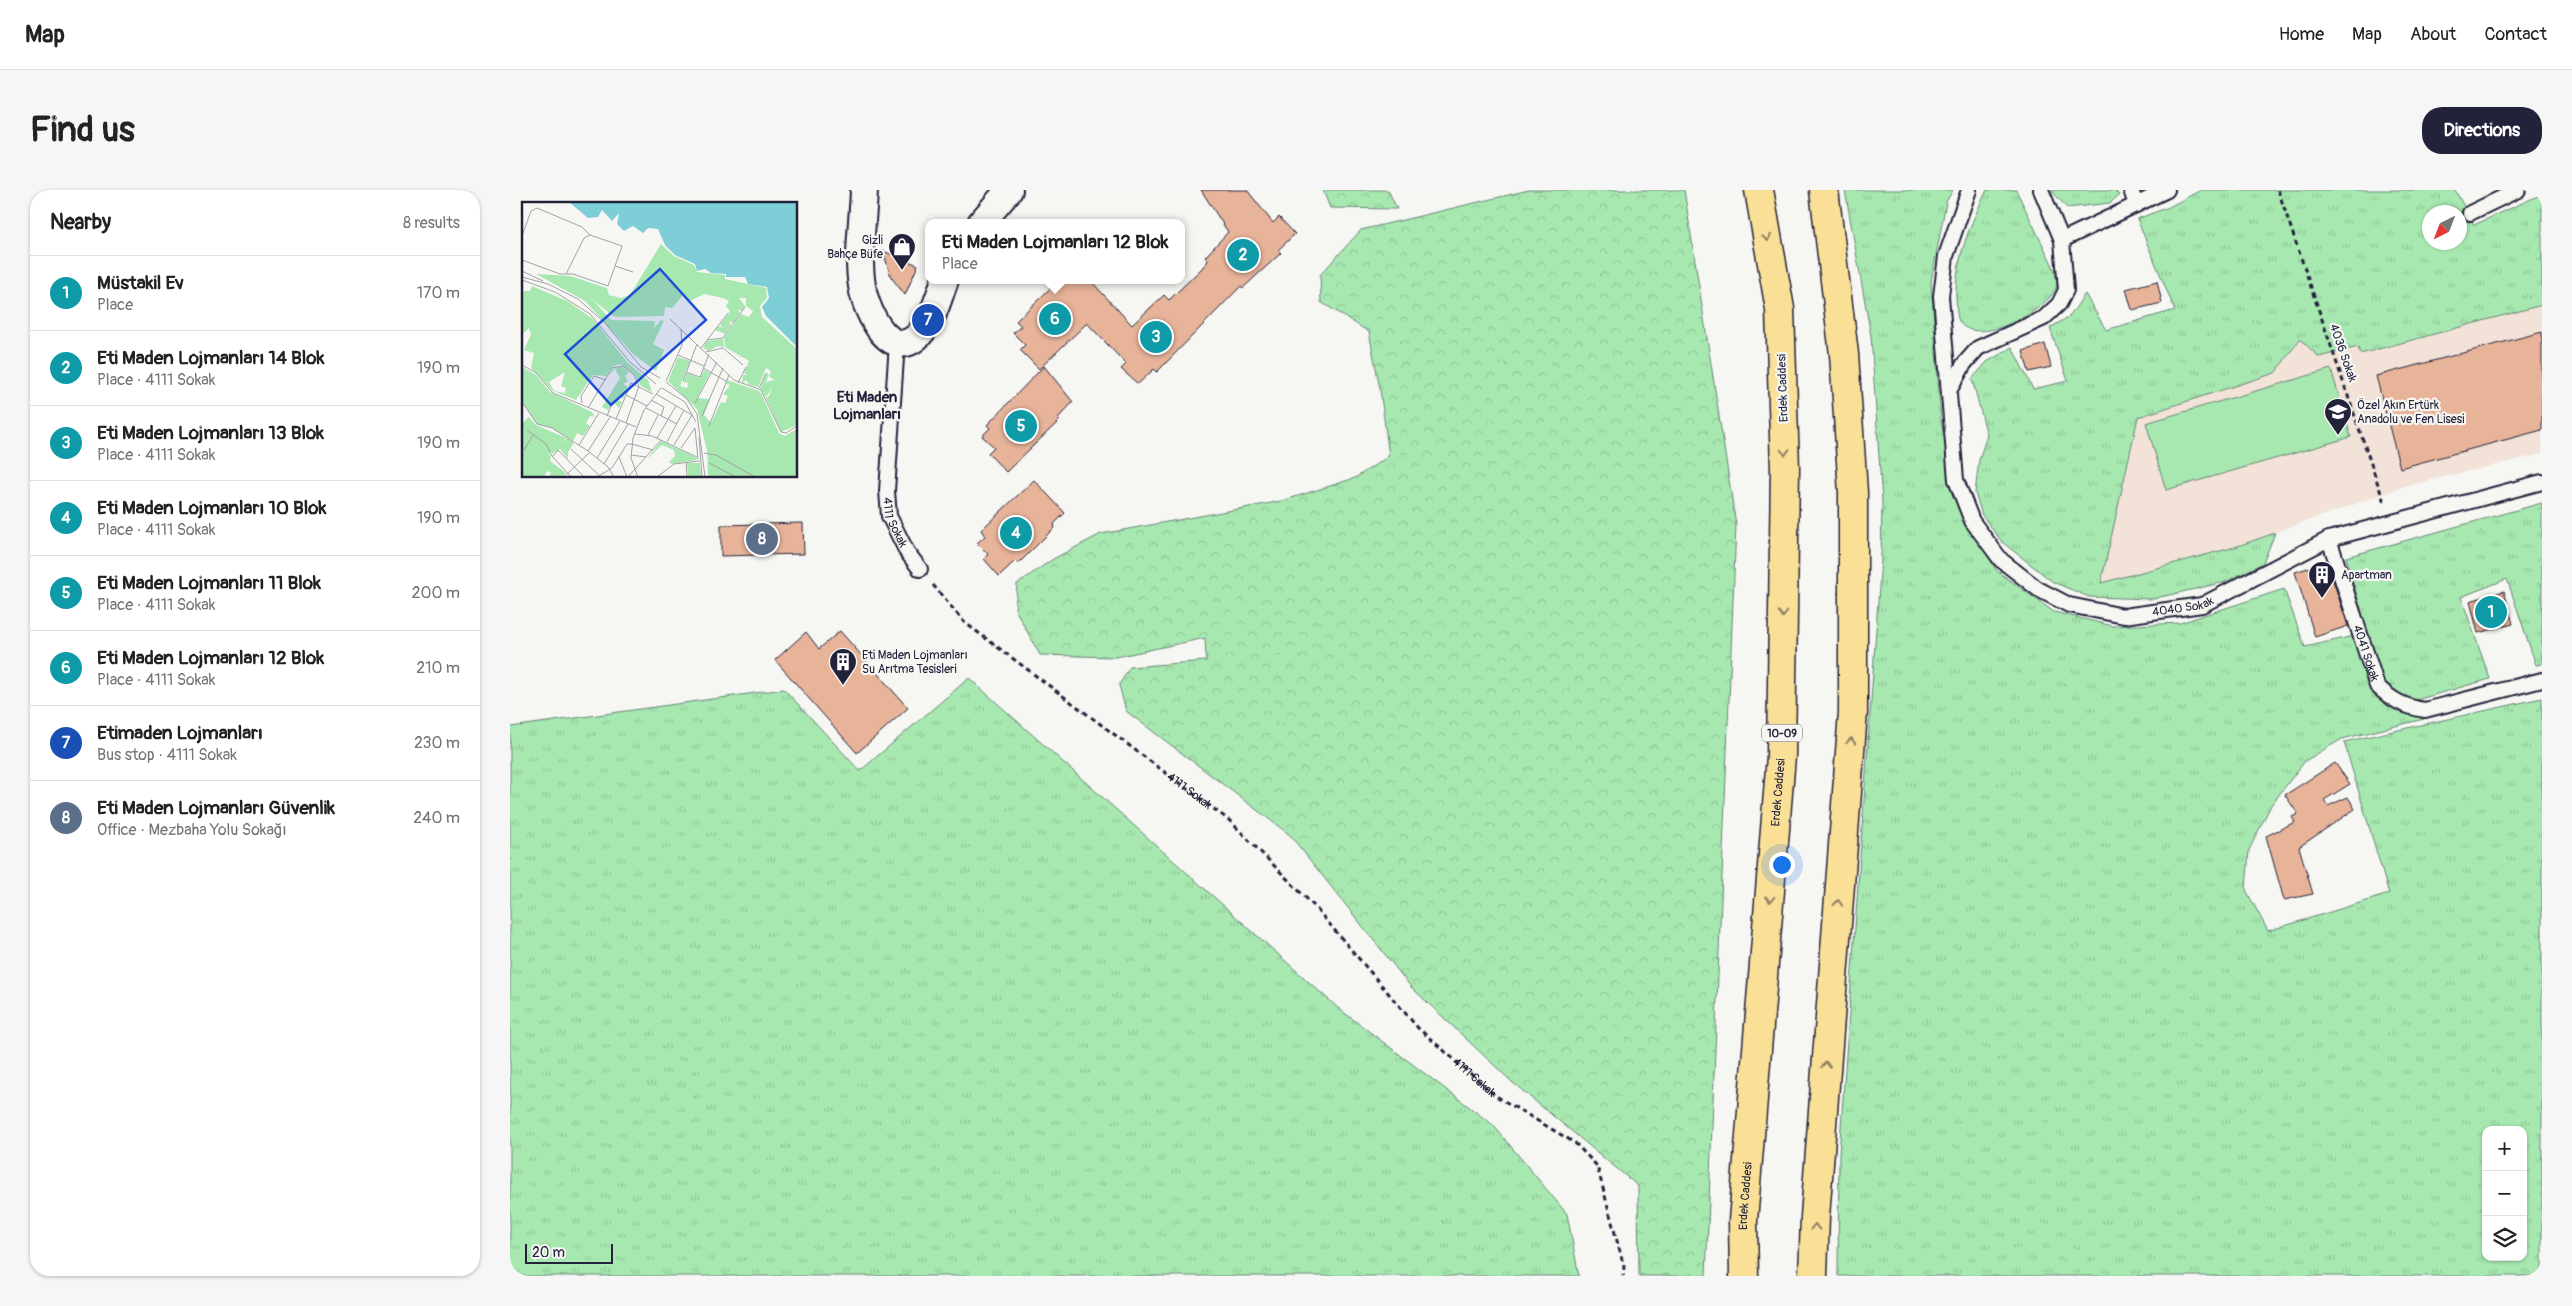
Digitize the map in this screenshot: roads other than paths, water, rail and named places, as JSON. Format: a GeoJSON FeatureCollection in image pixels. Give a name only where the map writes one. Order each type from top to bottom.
{"type":"FeatureCollection","features":[{"type":"Feature","properties":{"kind":"main road","name":"Erdek Caddesi"},"geometry":{"type":"LineString","coordinates":[[1744,1276],[1743,1221],[1781,756],[1785,479],[1780,310],[1759,190]]}},
{"type":"Feature","properties":{"kind":"main road"},"geometry":{"type":"LineString","coordinates":[[1814,1276],[1815,1217],[1853,712],[1853,493],[1844,354],[1824,190]]}},
{"type":"Feature","properties":{"kind":"street"},"geometry":{"type":"LineString","coordinates":[[864,190],[861,277],[864,296],[868,310],[878,328],[888,340],[896,342],[916,337],[924,329],[943,284]]}},
{"type":"Feature","properties":{"kind":"street"},"geometry":{"type":"LineString","coordinates":[[984,219],[1009,190]]}},
{"type":"Feature","properties":{"kind":"lane","name":"4040 Sokak"},"geometry":{"type":"LineString","coordinates":[[1969,190],[1946,256],[1941,296],[1956,480],[1972,520],[2001,560],[2038,589],[2069,604],[2124,616],[2202,605],[2329,539],[2542,482]]}},
{"type":"Feature","properties":{"kind":"lane"},"geometry":{"type":"LineString","coordinates":[[1950,389],[1964,364],[1978,348],[2044,318],[2059,304],[2066,290],[2062,240],[2041,190]]}},
{"type":"Feature","properties":{"kind":"lane"},"geometry":{"type":"LineString","coordinates":[[2131,190],[2136,205]]}},
{"type":"Feature","properties":{"kind":"lane"},"geometry":{"type":"LineString","coordinates":[[2062,240],[2167,190]]}},
{"type":"Feature","properties":{"kind":"lane"},"geometry":{"type":"LineString","coordinates":[[2470,213],[2518,190]]}},
{"type":"Feature","properties":{"kind":"lane","name":"4111 Sokak"},"geometry":{"type":"LineString","coordinates":[[896,342],[887,490],[889,516],[907,552],[920,569]]}},
{"type":"Feature","properties":{"kind":"lane","name":"4041 Sokak"},"geometry":{"type":"LineString","coordinates":[[2329,539],[2377,686],[2394,701],[2409,708],[2425,710],[2542,680]]}},
{"type":"Feature","properties":{"kind":"place","name":"Eti Maden Lojmanları 14 Blok"},"geometry":{"type":"Point","coordinates":[1243,255]}},
{"type":"Feature","properties":{"kind":"place","name":"Gizli Bahçe Büfe"},"geometry":{"type":"Point","coordinates":[902,271]}},
{"type":"Feature","properties":{"kind":"place","name":"Eti Maden Lojmanları 12 Blok"},"geometry":{"type":"Point","coordinates":[1055,319]}},
{"type":"Feature","properties":{"kind":"place","name":"Etimaden Lojmanları"},"geometry":{"type":"Point","coordinates":[928,320]}},
{"type":"Feature","properties":{"kind":"place","name":"Eti Maden Lojmanları 13 Blok"},"geometry":{"type":"Point","coordinates":[1156,337]}},
{"type":"Feature","properties":{"kind":"place","name":"Eti Maden Lojmanları 11 Blok"},"geometry":{"type":"Point","coordinates":[1021,426]}},
{"type":"Feature","properties":{"kind":"place","name":"Özel Akın Ertürk Anadolu ve Fen Lisesi"},"geometry":{"type":"Point","coordinates":[2338,436]}},
{"type":"Feature","properties":{"kind":"place","name":"Eti Maden Lojmanları 10 Blok"},"geometry":{"type":"Point","coordinates":[1016,533]}},
{"type":"Feature","properties":{"kind":"place","name":"Eti Maden Lojmanları Güvenlik"},"geometry":{"type":"Point","coordinates":[762,539]}},
{"type":"Feature","properties":{"kind":"place","name":"Apartman"},"geometry":{"type":"Point","coordinates":[2322,599]}},
{"type":"Feature","properties":{"kind":"place","name":"Müstakil Ev"},"geometry":{"type":"Point","coordinates":[2491,612]}},
{"type":"Feature","properties":{"kind":"place","name":"Eti Maden Lojmanları Su Arıtma Tesisleri"},"geometry":{"type":"Point","coordinates":[843,686]}},
{"type":"Feature","properties":{"kind":"district","name":"Eti Maden Lojmanları"},"geometry":{"type":"Point","coordinates":[867,406]}}]}
